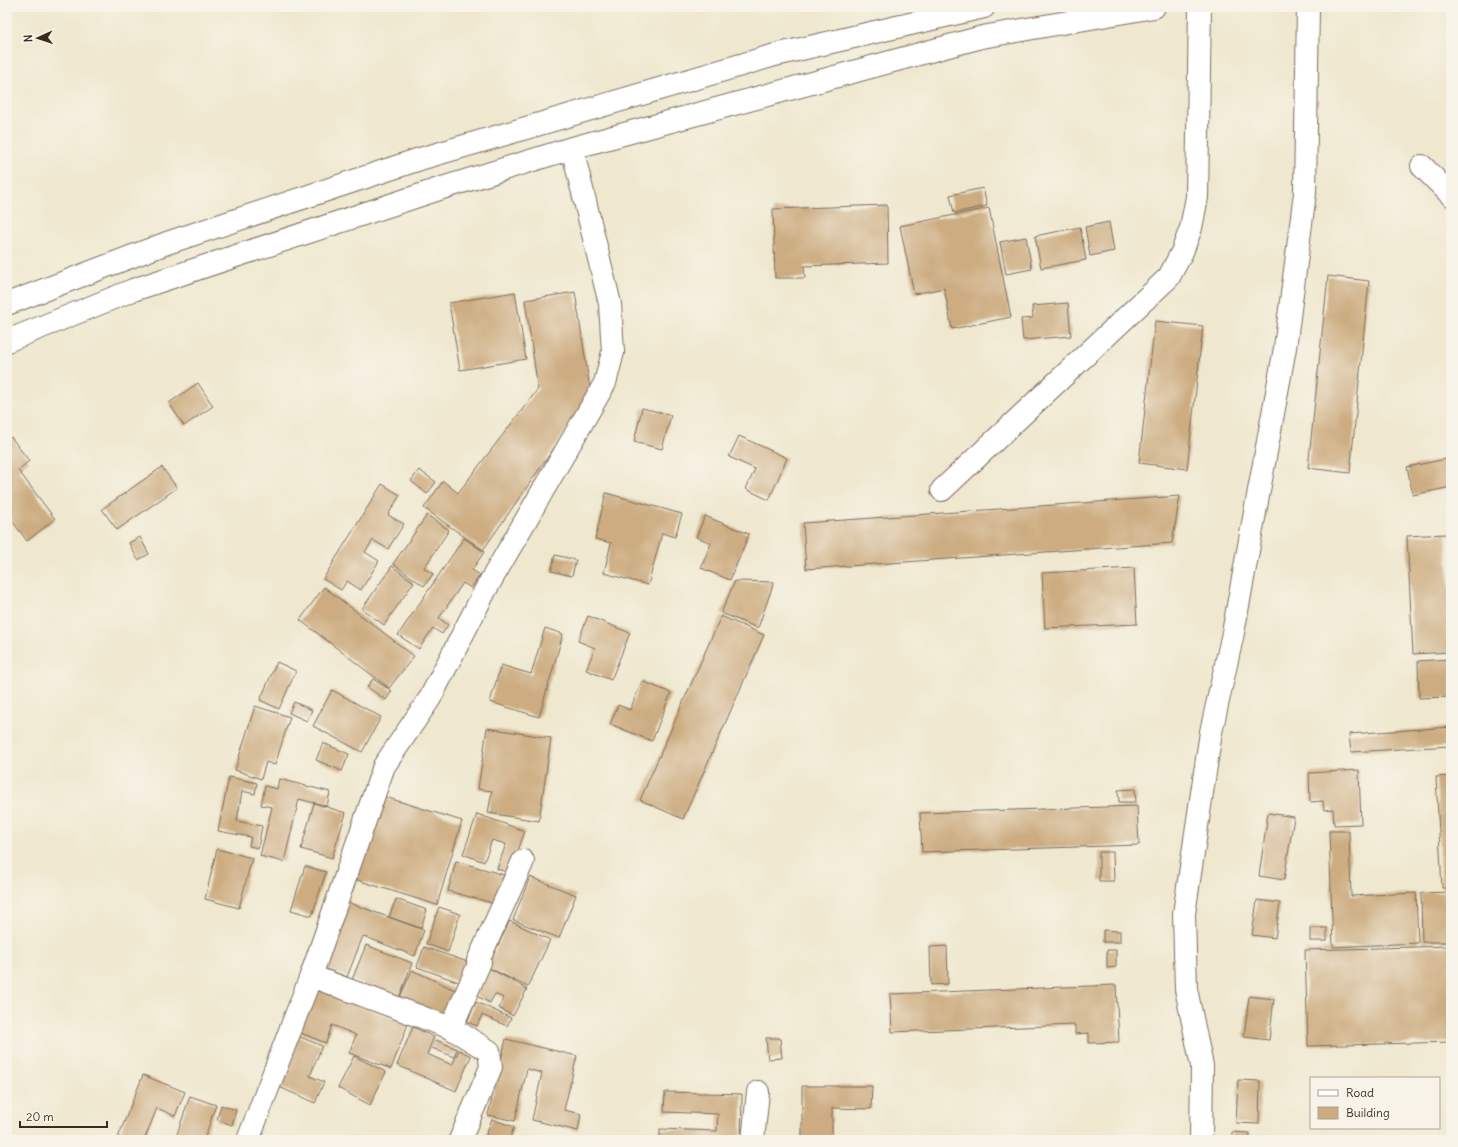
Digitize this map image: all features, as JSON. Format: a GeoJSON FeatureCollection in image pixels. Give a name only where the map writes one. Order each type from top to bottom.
{"type":"FeatureCollection","features":[{"type":"Feature","properties":{"kind":"street"},"geometry":{"type":"LineString","coordinates":[[7,304],[167,242],[420,160],[775,55],[984,7]]}},
{"type":"Feature","properties":{"kind":"street"},"geometry":{"type":"LineString","coordinates":[[7,341],[133,290],[439,189],[572,148],[982,37],[1154,7]]}},
{"type":"Feature","properties":{"kind":"street"},"geometry":{"type":"LineString","coordinates":[[942,490],[1169,277],[1182,252],[1191,228],[1197,197],[1200,7]]}},
{"type":"Feature","properties":{"kind":"street"},"geometry":{"type":"LineString","coordinates":[[1201,1140],[1202,1066],[1186,989],[1184,914],[1211,732],[1233,633],[1285,348],[1306,193],[1308,7]]}},
{"type":"Feature","properties":{"kind":"street"},"geometry":{"type":"LineString","coordinates":[[248,1140],[311,976],[384,766],[430,698],[486,589],[605,383],[613,352],[610,304],[572,148]]}},
{"type":"Feature","properties":{"kind":"street"},"geometry":{"type":"LineString","coordinates":[[1422,166],[1451,195]]}},
{"type":"Feature","properties":{"kind":"street"},"geometry":{"type":"LineString","coordinates":[[451,1028],[480,962],[478,961],[523,861]]}},
{"type":"Feature","properties":{"kind":"street"},"geometry":{"type":"LineString","coordinates":[[311,976],[451,1028],[489,1051],[491,1066],[460,1140]]}},
{"type":"Feature","properties":{"kind":"street"},"geometry":{"type":"LineString","coordinates":[[753,1140],[758,1092]]}},
{"type":"Feature","properties":{"kind":"building"},"geometry":{"type":"Polygon","coordinates":[[[983,188],[987,206],[954,213],[950,195],[983,188]]]}},
{"type":"Feature","properties":{"kind":"building"},"geometry":{"type":"Polygon","coordinates":[[[887,205],[888,263],[804,266],[805,278],[775,278],[773,209],[887,205]]]}},
{"type":"Feature","properties":{"kind":"building"},"geometry":{"type":"Polygon","coordinates":[[[989,208],[1011,317],[952,329],[944,288],[914,294],[900,226],[989,208]]]}},
{"type":"Feature","properties":{"kind":"building"},"geometry":{"type":"Polygon","coordinates":[[[1109,222],[1114,251],[1090,256],[1085,227],[1109,222]]]}},
{"type":"Feature","properties":{"kind":"building"},"geometry":{"type":"Polygon","coordinates":[[[1080,227],[1086,260],[1041,268],[1035,236],[1080,227]]]}},
{"type":"Feature","properties":{"kind":"building"},"geometry":{"type":"Polygon","coordinates":[[[1026,237],[1032,269],[1006,274],[1000,242],[1026,237]]]}},
{"type":"Feature","properties":{"kind":"building"},"geometry":{"type":"Polygon","coordinates":[[[1328,276],[1369,281],[1350,473],[1308,468],[1328,276]]]}},
{"type":"Feature","properties":{"kind":"building"},"geometry":{"type":"Polygon","coordinates":[[[515,292],[526,359],[460,370],[449,303],[515,292]]]}},
{"type":"Feature","properties":{"kind":"building"},"geometry":{"type":"Polygon","coordinates":[[[575,292],[591,395],[483,550],[424,508],[443,481],[458,493],[538,389],[525,300],[575,292]]]}},
{"type":"Feature","properties":{"kind":"building"},"geometry":{"type":"Polygon","coordinates":[[[1068,303],[1071,336],[1023,340],[1021,319],[1033,318],[1032,306],[1068,303]]]}},
{"type":"Feature","properties":{"kind":"building"},"geometry":{"type":"Polygon","coordinates":[[[1155,321],[1203,326],[1187,469],[1139,463],[1155,321]]]}},
{"type":"Feature","properties":{"kind":"building"},"geometry":{"type":"Polygon","coordinates":[[[198,383],[213,406],[184,426],[169,403],[198,383]]]}},
{"type":"Feature","properties":{"kind":"building"},"geometry":{"type":"Polygon","coordinates":[[[642,408],[671,415],[662,449],[634,442],[642,408]]]}},
{"type":"Feature","properties":{"kind":"building"},"geometry":{"type":"Polygon","coordinates":[[[739,436],[787,458],[769,500],[746,489],[755,469],[729,457],[739,436]]]}},
{"type":"Feature","properties":{"kind":"building"},"geometry":{"type":"Polygon","coordinates":[[[11,437],[29,461],[18,470],[55,519],[27,541],[7,514],[7,440],[11,437]]]}},
{"type":"Feature","properties":{"kind":"building"},"geometry":{"type":"Polygon","coordinates":[[[1451,458],[1451,487],[1413,495],[1407,467],[1451,458]]]}},
{"type":"Feature","properties":{"kind":"building"},"geometry":{"type":"Polygon","coordinates":[[[162,467],[177,488],[117,530],[102,509],[162,467]]]}},
{"type":"Feature","properties":{"kind":"building"},"geometry":{"type":"Polygon","coordinates":[[[419,470],[436,482],[427,494],[411,481],[419,470]]]}},
{"type":"Feature","properties":{"kind":"building"},"geometry":{"type":"Polygon","coordinates":[[[382,484],[400,495],[388,515],[404,524],[388,549],[373,540],[365,552],[379,561],[361,590],[347,581],[341,590],[323,579],[382,484]]]}},
{"type":"Feature","properties":{"kind":"building"},"geometry":{"type":"Polygon","coordinates":[[[606,493],[682,514],[675,537],[662,533],[648,585],[604,573],[611,543],[595,539],[606,493]]]}},
{"type":"Feature","properties":{"kind":"building"},"geometry":{"type":"Polygon","coordinates":[[[1180,496],[1172,543],[806,569],[803,523],[1180,496]]]}},
{"type":"Feature","properties":{"kind":"building"},"geometry":{"type":"Polygon","coordinates":[[[427,515],[449,530],[424,568],[433,574],[424,586],[393,564],[427,515]]]}},
{"type":"Feature","properties":{"kind":"building"},"geometry":{"type":"Polygon","coordinates":[[[705,516],[749,534],[730,580],[701,568],[711,543],[696,537],[705,516]]]}},
{"type":"Feature","properties":{"kind":"building"},"geometry":{"type":"Polygon","coordinates":[[[1446,534],[1451,623],[1451,652],[1413,654],[1407,536],[1446,534]]]}},
{"type":"Feature","properties":{"kind":"building"},"geometry":{"type":"Polygon","coordinates":[[[140,537],[149,554],[138,560],[129,543],[140,537]]]}},
{"type":"Feature","properties":{"kind":"building"},"geometry":{"type":"Polygon","coordinates":[[[464,538],[484,552],[472,570],[480,575],[471,588],[463,583],[439,618],[448,625],[442,634],[433,628],[419,649],[398,635],[464,538]]]}},
{"type":"Feature","properties":{"kind":"building"},"geometry":{"type":"Polygon","coordinates":[[[555,555],[576,560],[572,576],[551,571],[555,555]]]}},
{"type":"Feature","properties":{"kind":"building"},"geometry":{"type":"Polygon","coordinates":[[[392,566],[414,582],[384,625],[362,609],[392,566]]]}},
{"type":"Feature","properties":{"kind":"building"},"geometry":{"type":"Polygon","coordinates":[[[1134,568],[1137,624],[1045,628],[1042,573],[1134,568]]]}},
{"type":"Feature","properties":{"kind":"building"},"geometry":{"type":"Polygon","coordinates":[[[735,581],[774,582],[758,628],[721,613],[735,581]]]}},
{"type":"Feature","properties":{"kind":"building"},"geometry":{"type":"Polygon","coordinates":[[[324,587],[414,656],[389,688],[300,620],[324,587]]]}},
{"type":"Feature","properties":{"kind":"building"},"geometry":{"type":"Polygon","coordinates":[[[588,616],[630,633],[611,680],[586,670],[595,648],[578,641],[588,616]]]}},
{"type":"Feature","properties":{"kind":"building"},"geometry":{"type":"Polygon","coordinates":[[[721,616],[764,635],[683,819],[640,800],[721,616]]]}},
{"type":"Feature","properties":{"kind":"building"},"geometry":{"type":"Polygon","coordinates":[[[545,628],[563,634],[539,717],[490,702],[501,665],[531,674],[545,628]]]}},
{"type":"Feature","properties":{"kind":"building"},"geometry":{"type":"Polygon","coordinates":[[[1451,659],[1451,697],[1419,698],[1418,661],[1451,659]]]}},
{"type":"Feature","properties":{"kind":"building"},"geometry":{"type":"Polygon","coordinates":[[[277,662],[296,671],[279,709],[260,700],[277,662]]]}},
{"type":"Feature","properties":{"kind":"building"},"geometry":{"type":"Polygon","coordinates":[[[373,679],[392,691],[386,700],[367,687],[373,679]]]}},
{"type":"Feature","properties":{"kind":"building"},"geometry":{"type":"Polygon","coordinates":[[[642,681],[671,693],[652,741],[610,724],[618,705],[630,710],[642,681]]]}},
{"type":"Feature","properties":{"kind":"building"},"geometry":{"type":"Polygon","coordinates":[[[332,690],[381,717],[362,752],[313,726],[332,690]]]}},
{"type":"Feature","properties":{"kind":"building"},"geometry":{"type":"Polygon","coordinates":[[[294,702],[312,710],[307,721],[289,713],[294,702]]]}},
{"type":"Feature","properties":{"kind":"building"},"geometry":{"type":"Polygon","coordinates":[[[255,706],[290,717],[275,765],[266,762],[261,779],[235,770],[255,706]]]}},
{"type":"Feature","properties":{"kind":"building"},"geometry":{"type":"Polygon","coordinates":[[[1451,727],[1451,746],[1351,752],[1349,734],[1451,727]]]}},
{"type":"Feature","properties":{"kind":"building"},"geometry":{"type":"Polygon","coordinates":[[[487,728],[551,738],[539,821],[488,813],[492,791],[478,789],[487,728]]]}},
{"type":"Feature","properties":{"kind":"building"},"geometry":{"type":"Polygon","coordinates":[[[323,743],[349,754],[342,771],[316,760],[323,743]]]}},
{"type":"Feature","properties":{"kind":"building"},"geometry":{"type":"Polygon","coordinates":[[[1359,770],[1361,824],[1334,825],[1333,809],[1324,810],[1323,801],[1310,802],[1309,773],[1359,770]]]}},
{"type":"Feature","properties":{"kind":"building"},"geometry":{"type":"Polygon","coordinates":[[[1451,776],[1451,888],[1442,888],[1436,777],[1451,776]]]}},
{"type":"Feature","properties":{"kind":"building"},"geometry":{"type":"Polygon","coordinates":[[[229,777],[257,783],[255,794],[242,791],[237,821],[262,826],[258,848],[249,846],[251,837],[218,831],[229,777]]]}},
{"type":"Feature","properties":{"kind":"building"},"geometry":{"type":"Polygon","coordinates":[[[279,779],[330,792],[327,806],[299,799],[284,862],[260,856],[272,807],[261,805],[265,786],[277,789],[279,779]]]}},
{"type":"Feature","properties":{"kind":"building"},"geometry":{"type":"Polygon","coordinates":[[[1135,789],[1136,802],[1119,802],[1118,790],[1135,789]]]}},
{"type":"Feature","properties":{"kind":"building"},"geometry":{"type":"Polygon","coordinates":[[[382,796],[462,821],[437,905],[357,880],[382,796]]]}},
{"type":"Feature","properties":{"kind":"building"},"geometry":{"type":"Polygon","coordinates":[[[314,803],[346,813],[332,858],[301,849],[314,803]]]}},
{"type":"Feature","properties":{"kind":"building"},"geometry":{"type":"Polygon","coordinates":[[[1137,806],[1139,845],[922,852],[920,813],[1137,806]]]}},
{"type":"Feature","properties":{"kind":"building"},"geometry":{"type":"Polygon","coordinates":[[[1268,813],[1294,817],[1284,880],[1259,876],[1268,813]]]}},
{"type":"Feature","properties":{"kind":"building"},"geometry":{"type":"Polygon","coordinates":[[[477,814],[525,831],[510,873],[497,869],[506,844],[492,840],[484,862],[463,854],[477,814]]]}},
{"type":"Feature","properties":{"kind":"building"},"geometry":{"type":"Polygon","coordinates":[[[1329,831],[1349,831],[1351,896],[1416,893],[1418,943],[1333,947],[1329,831]]]}},
{"type":"Feature","properties":{"kind":"building"},"geometry":{"type":"Polygon","coordinates":[[[217,849],[252,858],[239,908],[205,899],[217,849]]]}},
{"type":"Feature","properties":{"kind":"building"},"geometry":{"type":"Polygon","coordinates":[[[1099,852],[1113,852],[1114,881],[1099,881],[1099,852]]]}},
{"type":"Feature","properties":{"kind":"building"},"geometry":{"type":"Polygon","coordinates":[[[456,861],[504,875],[496,904],[448,891],[456,861]]]}},
{"type":"Feature","properties":{"kind":"building"},"geometry":{"type":"Polygon","coordinates":[[[305,866],[326,872],[312,916],[291,910],[305,866]]]}},
{"type":"Feature","properties":{"kind":"building"},"geometry":{"type":"Polygon","coordinates":[[[530,877],[576,895],[559,938],[513,920],[530,877]]]}},
{"type":"Feature","properties":{"kind":"building"},"geometry":{"type":"Polygon","coordinates":[[[1451,892],[1451,942],[1422,942],[1421,893],[1451,892]]]}},
{"type":"Feature","properties":{"kind":"building"},"geometry":{"type":"Polygon","coordinates":[[[396,899],[427,910],[421,928],[389,917],[396,899]]]}},
{"type":"Feature","properties":{"kind":"building"},"geometry":{"type":"Polygon","coordinates":[[[1257,900],[1280,903],[1275,938],[1252,935],[1257,900]]]}},
{"type":"Feature","properties":{"kind":"building"},"geometry":{"type":"Polygon","coordinates":[[[347,902],[424,930],[415,956],[363,936],[347,977],[323,968],[347,902]]]}},
{"type":"Feature","properties":{"kind":"building"},"geometry":{"type":"Polygon","coordinates":[[[439,907],[460,914],[448,952],[426,944],[439,907]]]}},
{"type":"Feature","properties":{"kind":"building"},"geometry":{"type":"Polygon","coordinates":[[[510,921],[550,940],[528,987],[487,967],[510,921]]]}},
{"type":"Feature","properties":{"kind":"building"},"geometry":{"type":"Polygon","coordinates":[[[1310,928],[1327,928],[1327,941],[1310,941],[1310,928]]]}},
{"type":"Feature","properties":{"kind":"building"},"geometry":{"type":"Polygon","coordinates":[[[1103,930],[1120,931],[1120,942],[1103,942],[1103,930]]]}},
{"type":"Feature","properties":{"kind":"building"},"geometry":{"type":"Polygon","coordinates":[[[366,945],[412,963],[399,998],[352,980],[366,945]]]}},
{"type":"Feature","properties":{"kind":"building"},"geometry":{"type":"Polygon","coordinates":[[[947,946],[948,984],[931,985],[930,947],[947,946]]]}},
{"type":"Feature","properties":{"kind":"building"},"geometry":{"type":"Polygon","coordinates":[[[1451,946],[1451,1042],[1308,1046],[1305,950],[1451,946]]]}},
{"type":"Feature","properties":{"kind":"building"},"geometry":{"type":"Polygon","coordinates":[[[424,947],[471,963],[464,984],[417,967],[424,947]]]}},
{"type":"Feature","properties":{"kind":"building"},"geometry":{"type":"Polygon","coordinates":[[[1107,950],[1116,950],[1116,967],[1107,968],[1107,950]]]}},
{"type":"Feature","properties":{"kind":"building"},"geometry":{"type":"Polygon","coordinates":[[[489,968],[527,989],[513,1016],[499,1008],[504,998],[495,994],[490,1003],[475,995],[489,968]]]}},
{"type":"Feature","properties":{"kind":"building"},"geometry":{"type":"Polygon","coordinates":[[[412,970],[457,991],[445,1018],[400,997],[412,970]]]}},
{"type":"Feature","properties":{"kind":"building"},"geometry":{"type":"Polygon","coordinates":[[[1116,985],[1119,1042],[1089,1043],[1089,1033],[1075,1034],[1075,1025],[892,1032],[890,994],[1116,985]]]}},
{"type":"Feature","properties":{"kind":"building"},"geometry":{"type":"Polygon","coordinates":[[[316,988],[408,1024],[391,1069],[349,1053],[356,1035],[332,1025],[326,1043],[298,1032],[316,988]]]}},
{"type":"Feature","properties":{"kind":"building"},"geometry":{"type":"Polygon","coordinates":[[[1249,996],[1274,999],[1269,1040],[1244,1037],[1249,996]]]}},
{"type":"Feature","properties":{"kind":"building"},"geometry":{"type":"Polygon","coordinates":[[[476,1002],[511,1018],[507,1026],[482,1015],[477,1026],[467,1022],[476,1002]]]}},
{"type":"Feature","properties":{"kind":"building"},"geometry":{"type":"Polygon","coordinates":[[[413,1027],[434,1037],[427,1054],[452,1065],[459,1050],[471,1056],[456,1091],[397,1065],[413,1027]]]}},
{"type":"Feature","properties":{"kind":"building"},"geometry":{"type":"Polygon","coordinates":[[[298,1036],[322,1046],[310,1076],[324,1082],[315,1103],[277,1086],[298,1036]]]}},
{"type":"Feature","properties":{"kind":"building"},"geometry":{"type":"Polygon","coordinates":[[[766,1038],[780,1038],[782,1058],[768,1059],[766,1038]]]}},
{"type":"Feature","properties":{"kind":"building"},"geometry":{"type":"Polygon","coordinates":[[[506,1039],[577,1056],[564,1110],[581,1114],[578,1131],[532,1120],[542,1073],[527,1069],[515,1121],[488,1115],[506,1039]]]}},
{"type":"Feature","properties":{"kind":"building"},"geometry":{"type":"Polygon","coordinates":[[[436,1040],[457,1049],[454,1057],[432,1048],[436,1040]]]}},
{"type":"Feature","properties":{"kind":"building"},"geometry":{"type":"Polygon","coordinates":[[[354,1056],[386,1072],[370,1105],[338,1088],[354,1056]]]}},
{"type":"Feature","properties":{"kind":"building"},"geometry":{"type":"Polygon","coordinates":[[[143,1075],[185,1092],[175,1116],[157,1108],[145,1138],[150,1140],[117,1140],[143,1075]]]}},
{"type":"Feature","properties":{"kind":"building"},"geometry":{"type":"Polygon","coordinates":[[[1238,1080],[1260,1081],[1259,1124],[1236,1123],[1238,1080]]]}},
{"type":"Feature","properties":{"kind":"building"},"geometry":{"type":"Polygon","coordinates":[[[802,1086],[872,1086],[871,1109],[832,1108],[832,1140],[802,1140],[802,1086]]]}},
{"type":"Feature","properties":{"kind":"building"},"geometry":{"type":"Polygon","coordinates":[[[665,1092],[742,1094],[741,1140],[660,1140],[660,1129],[717,1131],[718,1114],[664,1112],[665,1092]]]}},
{"type":"Feature","properties":{"kind":"building"},"geometry":{"type":"Polygon","coordinates":[[[190,1096],[216,1105],[204,1140],[175,1140],[190,1096]]]}},
{"type":"Feature","properties":{"kind":"building"},"geometry":{"type":"Polygon","coordinates":[[[221,1105],[236,1110],[232,1125],[217,1120],[221,1105]]]}},
{"type":"Feature","properties":{"kind":"building"},"geometry":{"type":"Polygon","coordinates":[[[492,1119],[514,1127],[509,1140],[484,1140],[492,1119]]]}},
{"type":"Feature","properties":{"kind":"building"},"geometry":{"type":"Polygon","coordinates":[[[1232,1132],[1250,1133],[1250,1140],[1232,1140],[1232,1132]]]}}]}
